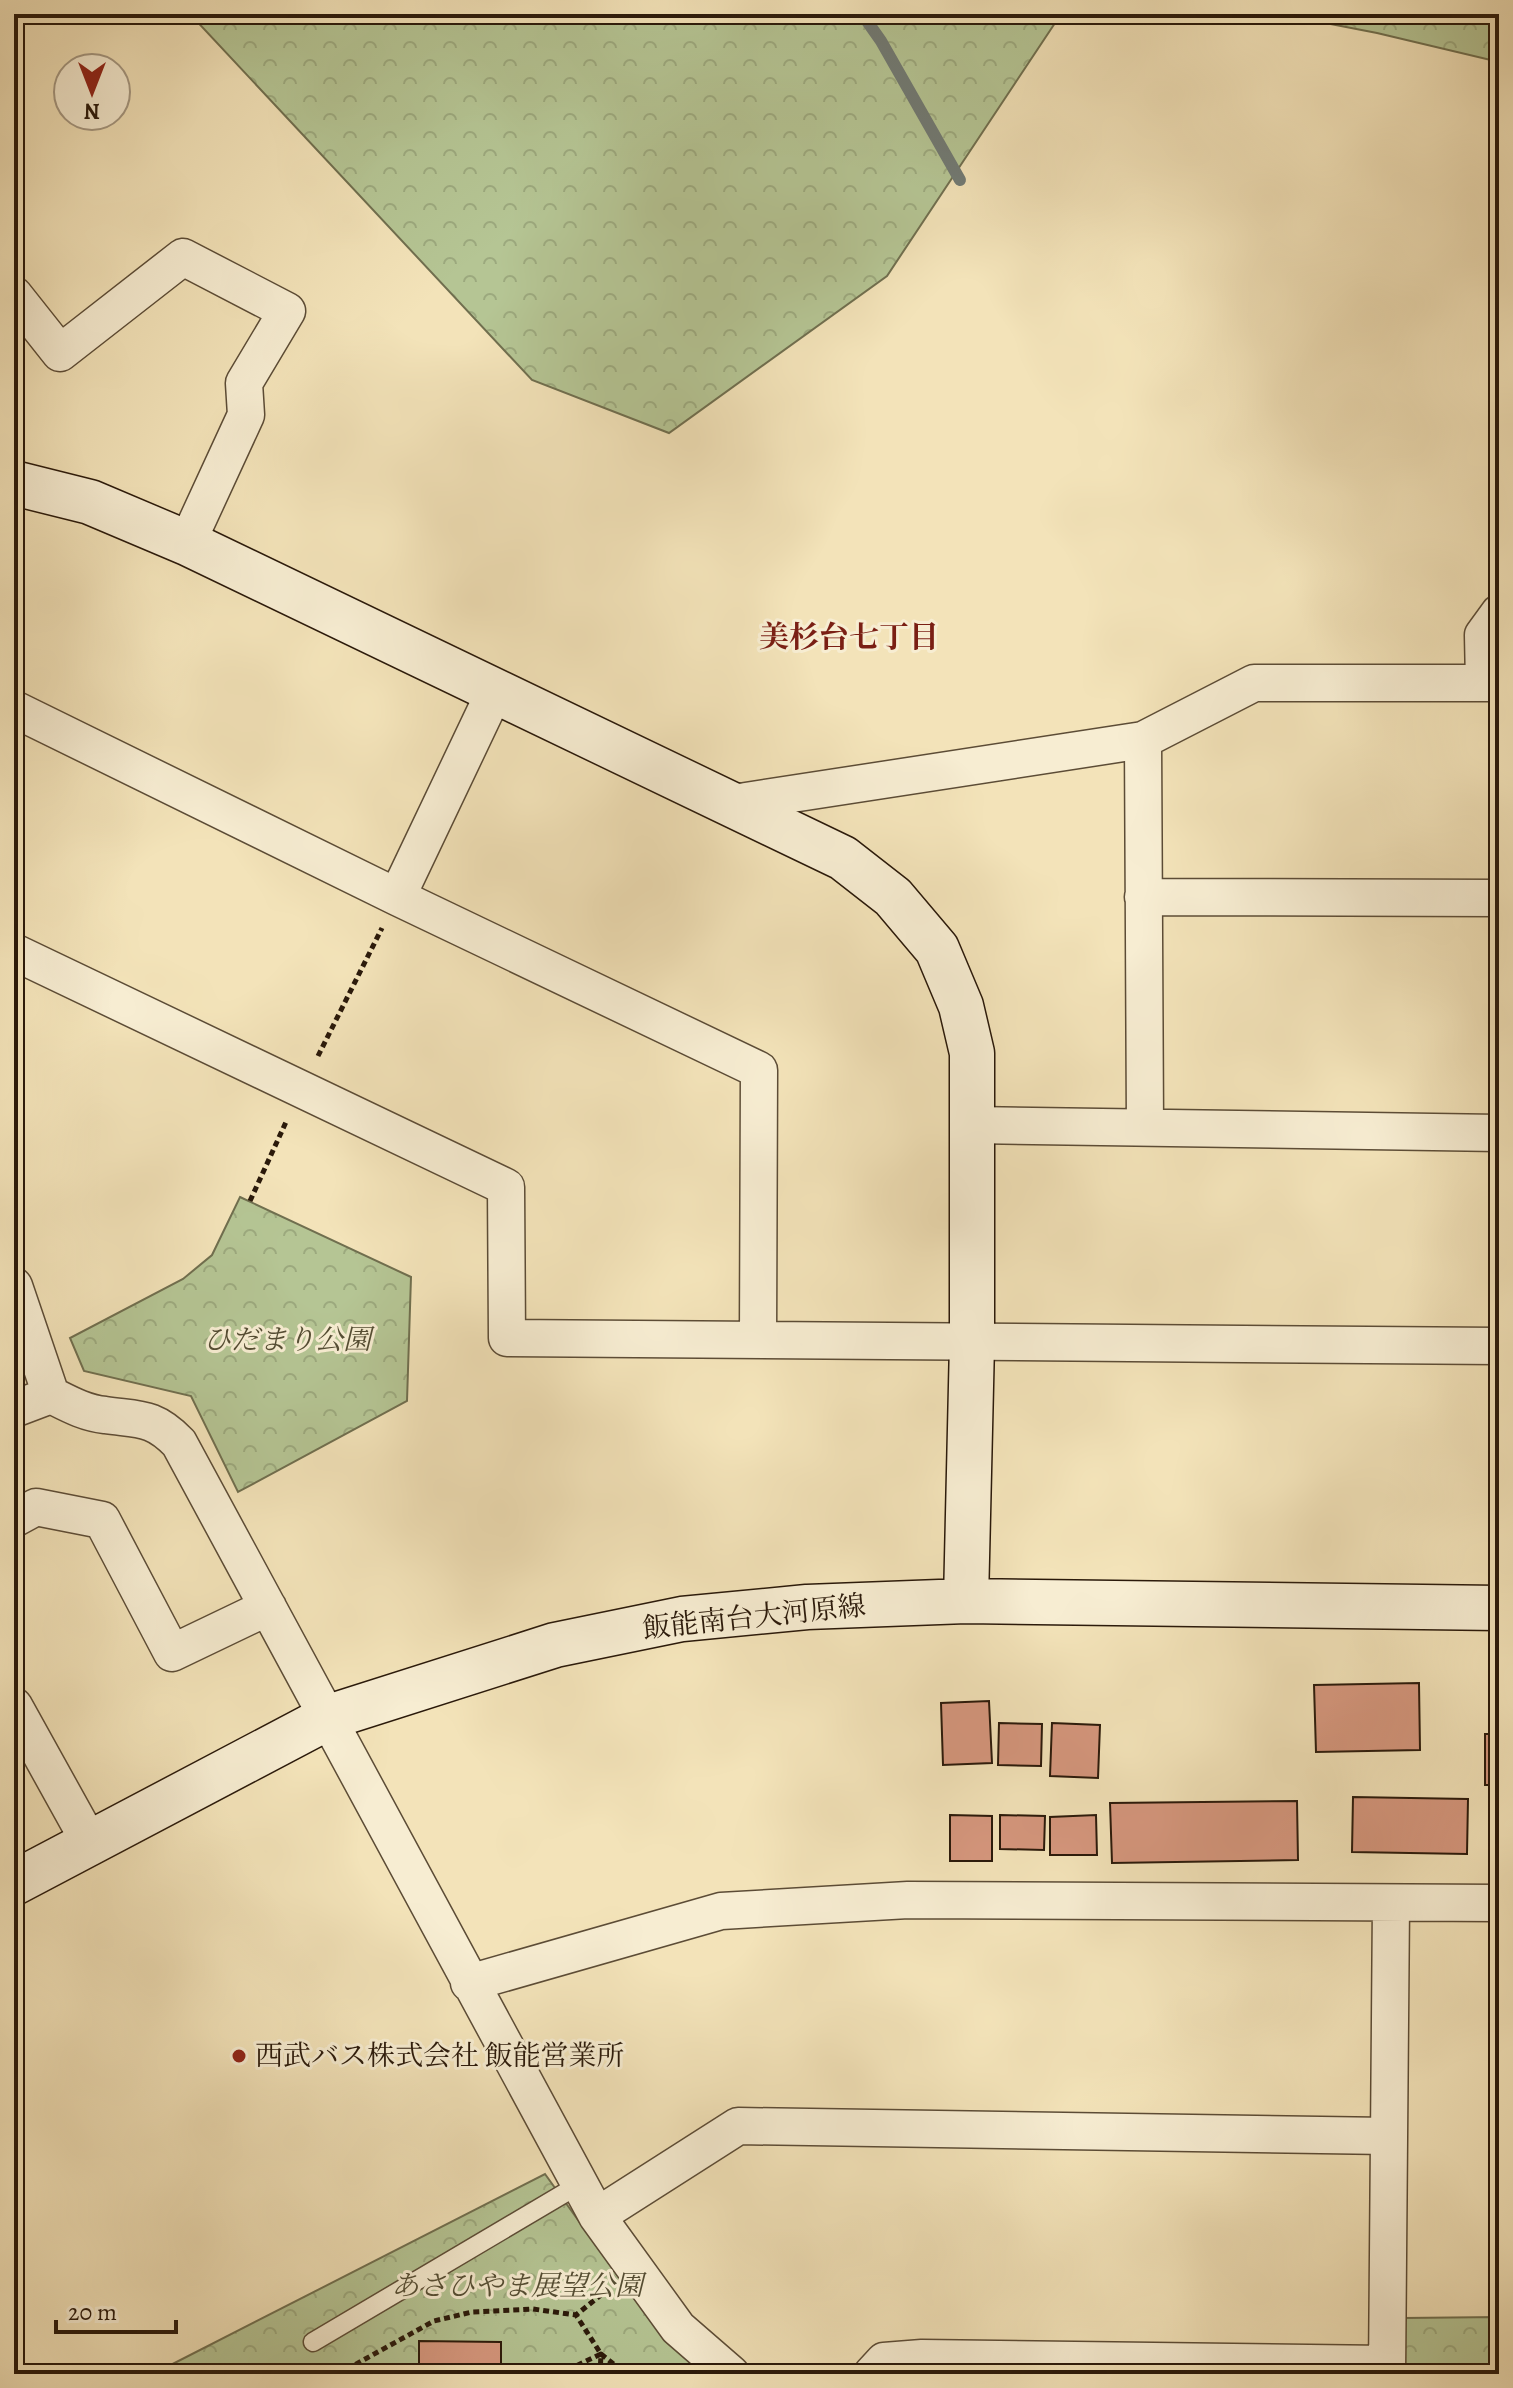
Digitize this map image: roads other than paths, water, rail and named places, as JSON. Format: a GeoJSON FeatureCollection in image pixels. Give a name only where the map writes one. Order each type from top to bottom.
{"type":"FeatureCollection","features":[{"type":"Feature","properties":{"kind":"street"},"geometry":{"type":"LineString","coordinates":[[14,295],[60,353],[183,257],[287,311],[244,383],[246,415],[187,543]]}},
{"type":"Feature","properties":{"kind":"street"},"geometry":{"type":"LineString","coordinates":[[14,483],[90,502],[187,543],[843,858],[893,897],[937,949],[961,1006],[972,1053],[972,1343],[966,1601]]}},
{"type":"Feature","properties":{"kind":"street"},"geometry":{"type":"LineString","coordinates":[[733,803],[1143,740],[1254,683],[1492,683],[1483,635],[1499,613]]}},
{"type":"Feature","properties":{"kind":"street"},"geometry":{"type":"LineString","coordinates":[[397,897],[495,691]]}},
{"type":"Feature","properties":{"kind":"street"},"geometry":{"type":"LineString","coordinates":[[14,709],[759,1070],[758,1340]]}},
{"type":"Feature","properties":{"kind":"street"},"geometry":{"type":"LineString","coordinates":[[1143,740],[1145,1127]]}},
{"type":"Feature","properties":{"kind":"street"},"geometry":{"type":"LineString","coordinates":[[1143,897],[1499,898]]}},
{"type":"Feature","properties":{"kind":"street"},"geometry":{"type":"LineString","coordinates":[[14,952],[506,1187],[507,1338],[1499,1346]]}},
{"type":"Feature","properties":{"kind":"street"},"geometry":{"type":"LineString","coordinates":[[973,1125],[1499,1133]]}},
{"type":"Feature","properties":{"kind":"street"},"geometry":{"type":"LineString","coordinates":[[14,1286],[51,1395],[82,1410],[148,1420],[164,1428],[179,1443],[597,2216],[678,2328],[731,2374]]}},
{"type":"Feature","properties":{"kind":"street"},"geometry":{"type":"LineString","coordinates":[[14,1409],[51,1395]]}},
{"type":"Feature","properties":{"kind":"street"},"geometry":{"type":"LineString","coordinates":[[14,1519],[36,1507],[102,1520],[172,1653],[268,1607]]}},
{"type":"Feature","properties":{"kind":"street","name":"飯能南台大河原線"},"geometry":{"type":"LineString","coordinates":[[14,1883],[329,1717],[555,1645],[682,1619],[807,1607],[966,1601],[1499,1608]]}},
{"type":"Feature","properties":{"kind":"street"},"geometry":{"type":"LineString","coordinates":[[14,1706],[90,1843]]}},
{"type":"Feature","properties":{"kind":"street"},"geometry":{"type":"LineString","coordinates":[[469,1983],[721,1911],[908,1900],[1499,1903]]}},
{"type":"Feature","properties":{"kind":"street"},"geometry":{"type":"LineString","coordinates":[[872,2374],[884,2361],[922,2358],[1387,2369],[1391,1903]]}},
{"type":"Feature","properties":{"kind":"street"},"geometry":{"type":"LineString","coordinates":[[597,2216],[738,2126],[1388,2136]]}},
{"type":"Feature","properties":{"kind":"lane"},"geometry":{"type":"LineString","coordinates":[[313,2342],[580,2184]]}},
{"type":"Feature","properties":{"kind":"waterway"},"geometry":{"type":"LineString","coordinates":[[862,14],[881,41],[960,180]]}},
{"type":"Feature","properties":{"kind":"place","name":"西武バス株式会社 飯能営業所"},"geometry":{"type":"Point","coordinates":[239,2056]}},
{"type":"Feature","properties":{"kind":"district","name":"美杉台七丁目"},"geometry":{"type":"Point","coordinates":[849,637]}},
{"type":"Feature","properties":{"kind":"park label","name":"ひだまり公園"},"geometry":{"type":"Point","coordinates":[287,1340]}},
{"type":"Feature","properties":{"kind":"park label","name":"あさひやま展望公園"},"geometry":{"type":"Point","coordinates":[517,2286]}}]}
